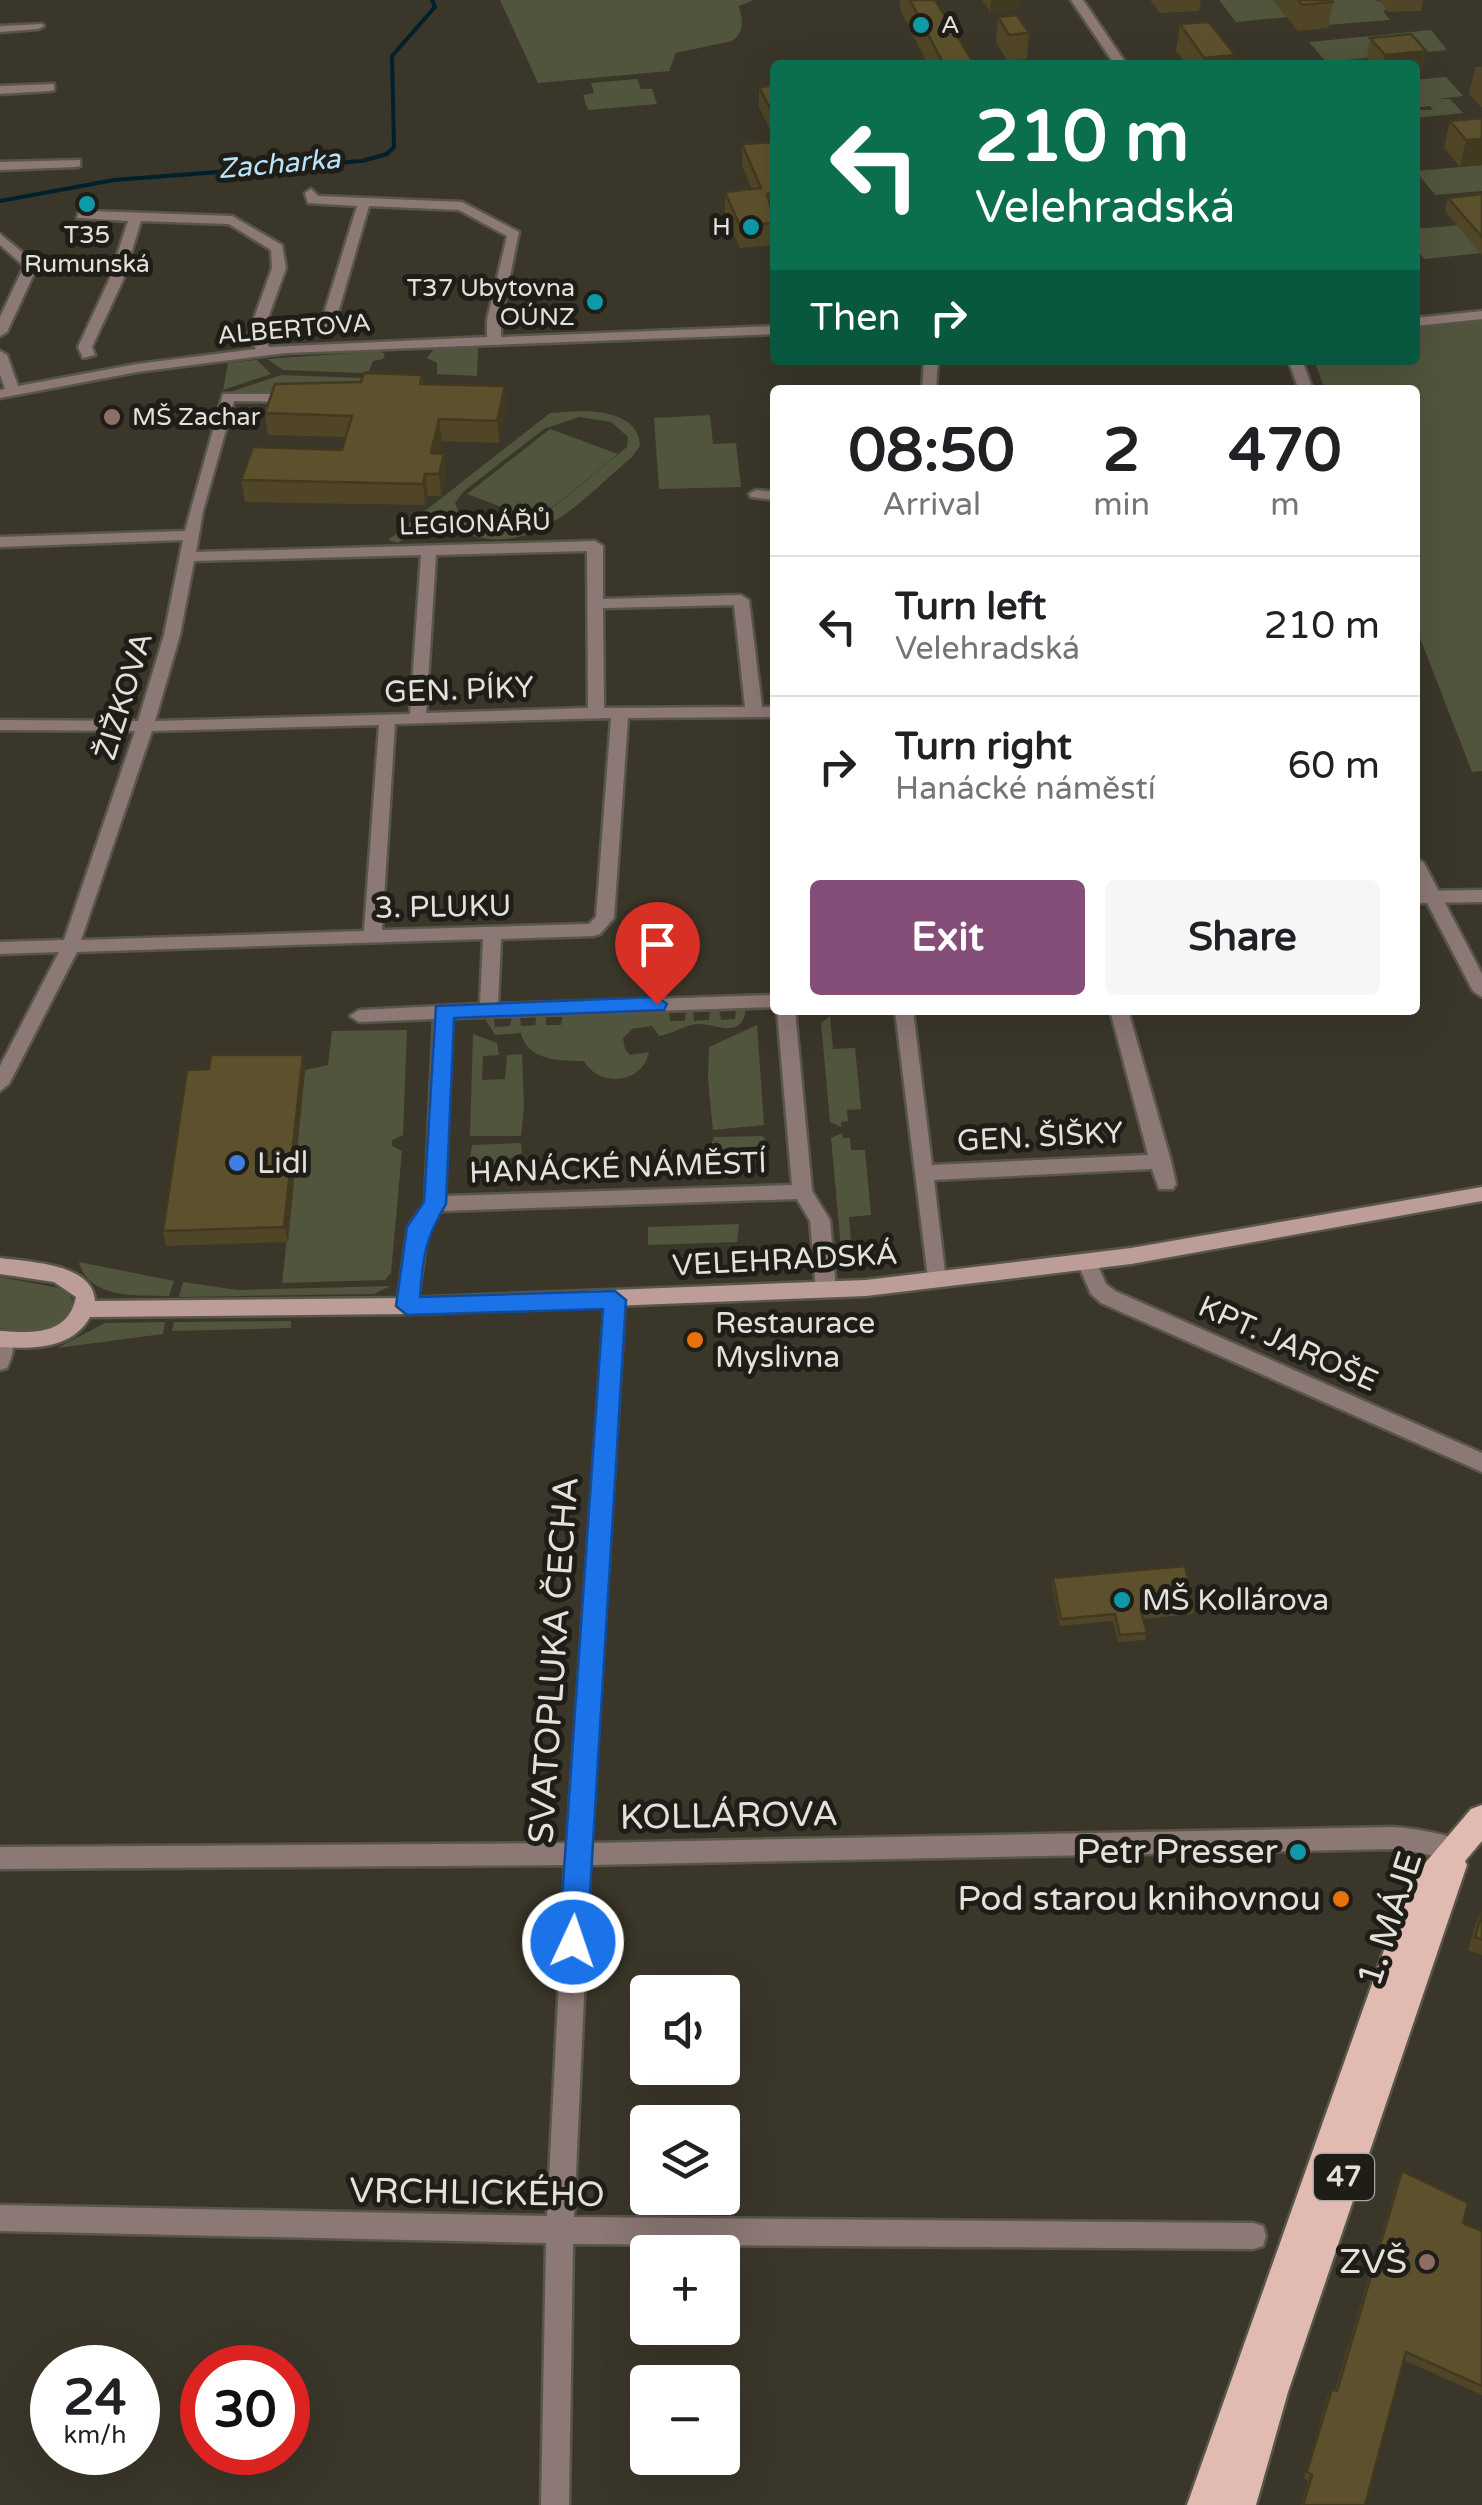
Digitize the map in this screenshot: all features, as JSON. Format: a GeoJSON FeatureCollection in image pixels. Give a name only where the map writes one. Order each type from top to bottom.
{"type":"FeatureCollection","features":[{"type":"Feature","properties":{"kind":"main road","name":"VELEHRADSKÁ"},"geometry":{"type":"LineString","coordinates":[[85,1309],[615,1300],[936,1281],[1088,1262],[1482,1194]]}},
{"type":"Feature","properties":{"kind":"main road"},"geometry":{"type":"LineString","coordinates":[[0,1266],[74,1280],[86,1296],[80,1320],[58,1336],[32,1341],[2,1339]]}},
{"type":"Feature","properties":{"kind":"main road","name":"47"},"geometry":{"type":"LineString","coordinates":[[1457,1850],[1482,1819]]}},
{"type":"Feature","properties":{"kind":"main road","name":"1. MÁJE"},"geometry":{"type":"LineString","coordinates":[[1204,2505],[1409,1922],[1432,1879],[1457,1850]]}},
{"type":"Feature","properties":{"kind":"main road","name":"1. MÁJE"},"geometry":{"type":"LineString","coordinates":[[1238,2505],[1278,2373],[1457,1850]]}},
{"type":"Feature","properties":{"kind":"street"},"geometry":{"type":"LineString","coordinates":[[1077,0],[1117,60]]}},
{"type":"Feature","properties":{"kind":"street"},"geometry":{"type":"LineString","coordinates":[[0,29],[38,26]]}},
{"type":"Feature","properties":{"kind":"street"},"geometry":{"type":"LineString","coordinates":[[0,90],[50,86]]}},
{"type":"Feature","properties":{"kind":"street"},"geometry":{"type":"LineString","coordinates":[[0,166],[76,163]]}},
{"type":"Feature","properties":{"kind":"street"},"geometry":{"type":"LineString","coordinates":[[311,192],[312,200],[462,206],[514,236],[494,320],[494,340]]}},
{"type":"Feature","properties":{"kind":"street"},"geometry":{"type":"LineString","coordinates":[[326,330],[364,202]]}},
{"type":"Feature","properties":{"kind":"street"},"geometry":{"type":"LineString","coordinates":[[86,207],[82,215],[232,220],[277,248],[278,268],[255,335],[265,352]]}},
{"type":"Feature","properties":{"kind":"street"},"geometry":{"type":"LineString","coordinates":[[88,355],[85,347],[116,280],[136,218]]}},
{"type":"Feature","properties":{"kind":"street"},"geometry":{"type":"LineString","coordinates":[[0,238],[31,264],[0,332]]}},
{"type":"Feature","properties":{"kind":"street"},"geometry":{"type":"LineString","coordinates":[[1420,321],[1482,314]]}},
{"type":"Feature","properties":{"kind":"street","name":"ALBERTOVA"},"geometry":{"type":"LineString","coordinates":[[7,393],[137,368],[265,352],[770,330]]}},
{"type":"Feature","properties":{"kind":"street"},"geometry":{"type":"LineString","coordinates":[[0,354],[7,393]]}},
{"type":"Feature","properties":{"kind":"street","name":"ŽIŽKOVA"},"geometry":{"type":"LineString","coordinates":[[0,1084],[70,946],[144,729],[172,635],[190,557],[191,535],[228,397],[320,398]]}},
{"type":"Feature","properties":{"kind":"street"},"geometry":{"type":"LineString","coordinates":[[756,494],[770,495]]}},
{"type":"Feature","properties":{"kind":"street"},"geometry":{"type":"LineString","coordinates":[[0,542],[191,535]]}},
{"type":"Feature","properties":{"kind":"street","name":"LEGIONÁŘŮ"},"geometry":{"type":"LineString","coordinates":[[190,557],[594,546],[596,713]]}},
{"type":"Feature","properties":{"kind":"street"},"geometry":{"type":"LineString","coordinates":[[418,719],[430,551]]}},
{"type":"Feature","properties":{"kind":"street"},"geometry":{"type":"LineString","coordinates":[[594,604],[741,600],[754,712]]}},
{"type":"Feature","properties":{"kind":"street","name":"GEN. PÍKY"},"geometry":{"type":"LineString","coordinates":[[0,725],[144,729],[620,712],[770,712]]}},
{"type":"Feature","properties":{"kind":"street","name":"3. PLUKU"},"geometry":{"type":"LineString","coordinates":[[0,948],[588,931],[604,923],[620,712]]}},
{"type":"Feature","properties":{"kind":"street"},"geometry":{"type":"LineString","coordinates":[[373,936],[387,720]]}},
{"type":"Feature","properties":{"kind":"street"},"geometry":{"type":"LineString","coordinates":[[1423,897],[1482,896]]}},
{"type":"Feature","properties":{"kind":"street"},"geometry":{"type":"LineString","coordinates":[[1423,897],[1482,991]]}},
{"type":"Feature","properties":{"kind":"street"},"geometry":{"type":"LineString","coordinates":[[489,1010],[492,933]]}},
{"type":"Feature","properties":{"kind":"street"},"geometry":{"type":"LineString","coordinates":[[359,1016],[770,1000]]}},
{"type":"Feature","properties":{"kind":"street","name":"HANÁCKÉ NÁMĚSTÍ"},"geometry":{"type":"LineString","coordinates":[[407,1306],[418,1227],[435,1204],[444,1012]]}},
{"type":"Feature","properties":{"kind":"street","name":"HANÁCKÉ NÁMĚSTÍ"},"geometry":{"type":"LineString","coordinates":[[786,1015],[802,1192],[820,1220],[826,1290]]}},
{"type":"Feature","properties":{"kind":"street"},"geometry":{"type":"LineString","coordinates":[[905,1015],[936,1281]]}},
{"type":"Feature","properties":{"kind":"street","name":"GEN. ŠIŠKY"},"geometry":{"type":"LineString","coordinates":[[1120,1015],[1166,1184]]}},
{"type":"Feature","properties":{"kind":"street","name":"GEN. ŠIŠKY"},"geometry":{"type":"LineString","coordinates":[[923,1174],[1161,1161]]}},
{"type":"Feature","properties":{"kind":"street","name":"HANÁCKÉ NÁMĚSTÍ"},"geometry":{"type":"LineString","coordinates":[[435,1204],[802,1192]]}},
{"type":"Feature","properties":{"kind":"street","name":"KPT. JAROŠE"},"geometry":{"type":"LineString","coordinates":[[1088,1262],[1093,1280],[1108,1296],[1482,1462]]}},
{"type":"Feature","properties":{"kind":"street","name":"SVATOPLUKA ČECHA"},"geometry":{"type":"LineString","coordinates":[[555,2505],[560,2230],[578,1854],[615,1300]]}},
{"type":"Feature","properties":{"kind":"street"},"geometry":{"type":"LineString","coordinates":[[0,1362],[2,1339]]}},
{"type":"Feature","properties":{"kind":"street","name":"KOLLÁROVA"},"geometry":{"type":"LineString","coordinates":[[0,1858],[578,1854],[1392,1838],[1423,1840],[1457,1850]]}},
{"type":"Feature","properties":{"kind":"street","name":"VRCHLICKÉHO"},"geometry":{"type":"LineString","coordinates":[[0,2218],[560,2230],[1252,2236]]}},
{"type":"Feature","properties":{"kind":"green space"},"geometry":{"type":"Polygon","coordinates":[[[500,0],[754,0],[739,6],[741,29],[732,41],[676,53],[669,71],[538,83],[500,0]]]}},
{"type":"Feature","properties":{"kind":"green space"},"geometry":{"type":"Polygon","coordinates":[[[1219,0],[1273,0],[1287,17],[1236,22],[1219,0]]]}},
{"type":"Feature","properties":{"kind":"green space"},"geometry":{"type":"Polygon","coordinates":[[[1307,0],[1374,0],[1384,3],[1387,10],[1383,11],[1390,20],[1327,25],[1307,0]]]}},
{"type":"Feature","properties":{"kind":"green space"},"geometry":{"type":"Polygon","coordinates":[[[1431,30],[1447,50],[1324,60],[1309,42],[1431,30]]]}},
{"type":"Feature","properties":{"kind":"green space"},"geometry":{"type":"Polygon","coordinates":[[[1446,77],[1463,96],[1438,99],[1450,99],[1463,113],[1420,117],[1420,110],[1433,110],[1430,106],[1420,107],[1420,80],[1446,77]]]}},
{"type":"Feature","properties":{"kind":"green space"},"geometry":{"type":"Polygon","coordinates":[[[637,79],[641,89],[652,89],[657,104],[588,110],[583,95],[594,93],[591,83],[637,79]]]}},
{"type":"Feature","properties":{"kind":"green space"},"geometry":{"type":"Polygon","coordinates":[[[1482,165],[1482,191],[1435,195],[1420,171],[1482,165]]]}},
{"type":"Feature","properties":{"kind":"green space"},"geometry":{"type":"Polygon","coordinates":[[[1462,225],[1482,253],[1424,259],[1420,253],[1420,229],[1462,225]]]}},
{"type":"Feature","properties":{"kind":"green space"},"geometry":{"type":"Polygon","coordinates":[[[1482,319],[1482,771],[1472,772],[1420,638],[1420,385],[1323,385],[1316,365],[1420,365],[1420,326],[1482,319]]]}},
{"type":"Feature","properties":{"kind":"green space"},"geometry":{"type":"Polygon","coordinates":[[[478,347],[477,376],[437,374],[437,363],[427,358],[434,349],[478,347]]]}},
{"type":"Feature","properties":{"kind":"green space"},"geometry":{"type":"Polygon","coordinates":[[[379,351],[385,354],[383,359],[373,361],[369,371],[361,373],[283,370],[267,359],[379,351]]]}},
{"type":"Feature","properties":{"kind":"green space"},"geometry":{"type":"Polygon","coordinates":[[[257,360],[271,374],[223,390],[228,363],[257,360]]]}},
{"type":"Feature","properties":{"kind":"green space"},"geometry":{"type":"Polygon","coordinates":[[[281,375],[369,380],[320,398],[221,395],[281,375]]]}},
{"type":"Feature","properties":{"kind":"green space"},"geometry":{"type":"Polygon","coordinates":[[[588,411],[618,417],[633,427],[640,446],[580,503],[522,536],[500,539],[471,535],[451,524],[442,509],[398,543],[388,540],[550,413],[588,411]],[[579,417],[544,429],[464,491],[455,503],[462,521],[492,532],[528,528],[627,447],[628,437],[611,422],[579,417]]]}},
{"type":"Feature","properties":{"kind":"green space"},"geometry":{"type":"Polygon","coordinates":[[[710,415],[713,444],[736,443],[741,487],[659,489],[654,418],[710,415]]]}},
{"type":"Feature","properties":{"kind":"green space"},"geometry":{"type":"Polygon","coordinates":[[[550,429],[618,454],[537,520],[467,494],[550,429]]]}},
{"type":"Feature","properties":{"kind":"green space"},"geometry":{"type":"Polygon","coordinates":[[[736,1009],[746,1009],[743,1019],[732,1028],[699,1024],[659,1036],[652,1026],[632,1029],[623,1038],[625,1049],[630,1055],[649,1052],[638,1071],[620,1079],[600,1075],[584,1061],[556,1060],[538,1054],[524,1042],[521,1033],[495,1035],[484,1017],[494,1017],[495,1027],[510,1026],[512,1016],[520,1016],[521,1026],[535,1025],[537,1015],[546,1016],[546,1025],[561,1025],[563,1014],[669,1011],[670,1021],[685,1021],[686,1011],[693,1011],[694,1021],[709,1020],[710,1010],[719,1010],[721,1020],[735,1019],[736,1009]]]}},
{"type":"Feature","properties":{"kind":"green space"},"geometry":{"type":"Polygon","coordinates":[[[830,1016],[833,1049],[855,1048],[861,1109],[847,1110],[848,1121],[841,1122],[841,1127],[830,1122],[821,1023],[830,1016]]]}},
{"type":"Feature","properties":{"kind":"green space"},"geometry":{"type":"Polygon","coordinates":[[[757,1025],[764,1125],[713,1130],[709,1047],[757,1025]]]}},
{"type":"Feature","properties":{"kind":"green space"},"geometry":{"type":"Polygon","coordinates":[[[407,1030],[403,1135],[392,1140],[392,1146],[402,1151],[391,1273],[385,1280],[282,1283],[305,1070],[328,1065],[332,1031],[407,1030]]]}},
{"type":"Feature","properties":{"kind":"green space"},"geometry":{"type":"Polygon","coordinates":[[[473,1034],[497,1043],[499,1055],[483,1056],[482,1080],[505,1079],[507,1055],[522,1054],[521,1136],[470,1136],[473,1034]]]}},
{"type":"Feature","properties":{"kind":"green space"},"geometry":{"type":"Polygon","coordinates":[[[842,1133],[843,1138],[850,1138],[851,1150],[865,1150],[871,1215],[849,1217],[852,1254],[841,1248],[831,1138],[842,1133]]]}},
{"type":"Feature","properties":{"kind":"green space"},"geometry":{"type":"Polygon","coordinates":[[[762,1136],[767,1169],[711,1145],[714,1137],[762,1136]]]}},
{"type":"Feature","properties":{"kind":"green space"},"geometry":{"type":"Polygon","coordinates":[[[521,1143],[522,1153],[467,1179],[472,1145],[521,1143]]]}},
{"type":"Feature","properties":{"kind":"green space"},"geometry":{"type":"Polygon","coordinates":[[[739,1224],[737,1242],[648,1245],[648,1227],[739,1224]]]}},
{"type":"Feature","properties":{"kind":"green space"},"geometry":{"type":"Polygon","coordinates":[[[79,1262],[174,1281],[169,1296],[116,1293],[93,1283],[79,1262]]]}},
{"type":"Feature","properties":{"kind":"green space"},"geometry":{"type":"Polygon","coordinates":[[[0,1277],[64,1289],[72,1299],[65,1320],[49,1329],[0,1328],[0,1277]]]}},
{"type":"Feature","properties":{"kind":"green space"},"geometry":{"type":"Polygon","coordinates":[[[183,1282],[238,1290],[390,1286],[374,1294],[179,1297],[183,1282]]]}},
{"type":"Feature","properties":{"kind":"green space"},"geometry":{"type":"Polygon","coordinates":[[[291,1321],[291,1328],[172,1331],[174,1322],[291,1321]]]}},
{"type":"Feature","properties":{"kind":"green space"},"geometry":{"type":"Polygon","coordinates":[[[165,1322],[163,1334],[57,1348],[105,1323],[165,1322]]]}},
{"type":"Feature","properties":{"kind":"building"},"geometry":{"type":"Polygon","coordinates":[[[910,0],[935,0],[972,60],[941,60],[910,0]]]}},
{"type":"Feature","properties":{"kind":"building"},"geometry":{"type":"Polygon","coordinates":[[[1298,0],[1331,0],[1333,2],[1302,5],[1298,0]]]}},
{"type":"Feature","properties":{"kind":"building"},"geometry":{"type":"Polygon","coordinates":[[[1017,15],[1029,33],[1009,35],[998,17],[1017,15]]]}},
{"type":"Feature","properties":{"kind":"building"},"geometry":{"type":"Polygon","coordinates":[[[1209,22],[1235,55],[1204,58],[1180,24],[1209,22]]]}},
{"type":"Feature","properties":{"kind":"building"},"geometry":{"type":"Polygon","coordinates":[[[1411,34],[1426,51],[1385,55],[1370,38],[1411,34]]]}},
{"type":"Feature","properties":{"kind":"building"},"geometry":{"type":"Polygon","coordinates":[[[770,86],[770,108],[759,87],[770,86]]]}},
{"type":"Feature","properties":{"kind":"building"},"geometry":{"type":"Polygon","coordinates":[[[1482,118],[1482,139],[1466,140],[1450,121],[1482,118]]]}},
{"type":"Feature","properties":{"kind":"building"},"geometry":{"type":"Polygon","coordinates":[[[770,142],[770,223],[740,226],[725,192],[761,188],[742,144],[770,142]]]}},
{"type":"Feature","properties":{"kind":"building"},"geometry":{"type":"Polygon","coordinates":[[[1482,194],[1482,237],[1448,198],[1482,194]]]}},
{"type":"Feature","properties":{"kind":"building"},"geometry":{"type":"Polygon","coordinates":[[[364,373],[422,375],[420,384],[505,386],[497,421],[439,419],[431,453],[444,454],[439,474],[425,474],[423,484],[241,480],[253,447],[342,450],[352,416],[265,413],[275,384],[361,382],[364,373]]]}},
{"type":"Feature","properties":{"kind":"building","name":"Lidl"},"geometry":{"type":"Polygon","coordinates":[[[211,1055],[303,1055],[284,1227],[163,1231],[187,1070],[209,1069],[211,1055]]]}},
{"type":"Feature","properties":{"kind":"building","name":"MŠ Kollárova"},"geometry":{"type":"Polygon","coordinates":[[[1185,1566],[1195,1608],[1141,1612],[1147,1633],[1120,1635],[1115,1614],[1061,1619],[1053,1578],[1185,1566]]]}},
{"type":"Feature","properties":{"kind":"building"},"geometry":{"type":"Polygon","coordinates":[[[1482,1913],[1482,1940],[1475,1937],[1482,1913]]]}},
{"type":"Feature","properties":{"kind":"building"},"geometry":{"type":"Polygon","coordinates":[[[1402,2171],[1468,2203],[1463,2223],[1482,2231],[1482,2386],[1406,2352],[1365,2505],[1303,2505],[1312,2475],[1307,2472],[1314,2448],[1332,2389],[1337,2391],[1402,2171]]]}},
{"type":"Feature","properties":{"kind":"waterway","name":"Zacharka"},"geometry":{"type":"LineString","coordinates":[[0,201],[114,180],[362,161],[387,154],[394,147],[392,56],[435,7],[432,0]]}},
{"type":"Feature","properties":{"kind":"place","name":"A"},"geometry":{"type":"Point","coordinates":[921,25]}},
{"type":"Feature","properties":{"kind":"place","name":"T35 Rumunská"},"geometry":{"type":"Point","coordinates":[87,204]}},
{"type":"Feature","properties":{"kind":"place","name":"H"},"geometry":{"type":"Point","coordinates":[751,227]}},
{"type":"Feature","properties":{"kind":"place","name":"T37 Ubytovna OÚNZ"},"geometry":{"type":"Point","coordinates":[595,302]}},
{"type":"Feature","properties":{"kind":"place","name":"MŠ Zachar"},"geometry":{"type":"Point","coordinates":[112,417]}},
{"type":"Feature","properties":{"kind":"place","name":"Lidl"},"geometry":{"type":"Point","coordinates":[237,1163]}},
{"type":"Feature","properties":{"kind":"place","name":"Restaurace Myslivna"},"geometry":{"type":"Point","coordinates":[695,1340]}},
{"type":"Feature","properties":{"kind":"place","name":"MŠ Kollárova"},"geometry":{"type":"Point","coordinates":[1122,1600]}},
{"type":"Feature","properties":{"kind":"place","name":"Petr Presser"},"geometry":{"type":"Point","coordinates":[1298,1852]}},
{"type":"Feature","properties":{"kind":"place","name":"Pod starou knihovnou"},"geometry":{"type":"Point","coordinates":[1341,1899]}},
{"type":"Feature","properties":{"kind":"place","name":"ZVŠ"},"geometry":{"type":"Point","coordinates":[1427,2262]}},
{"type":"Feature","properties":{"kind":"route"},"geometry":{"type":"LineString","coordinates":[[573,1942],[615,1300],[407,1306],[409,1283],[418,1227],[435,1204],[444,1012],[657,1004]]}}]}
